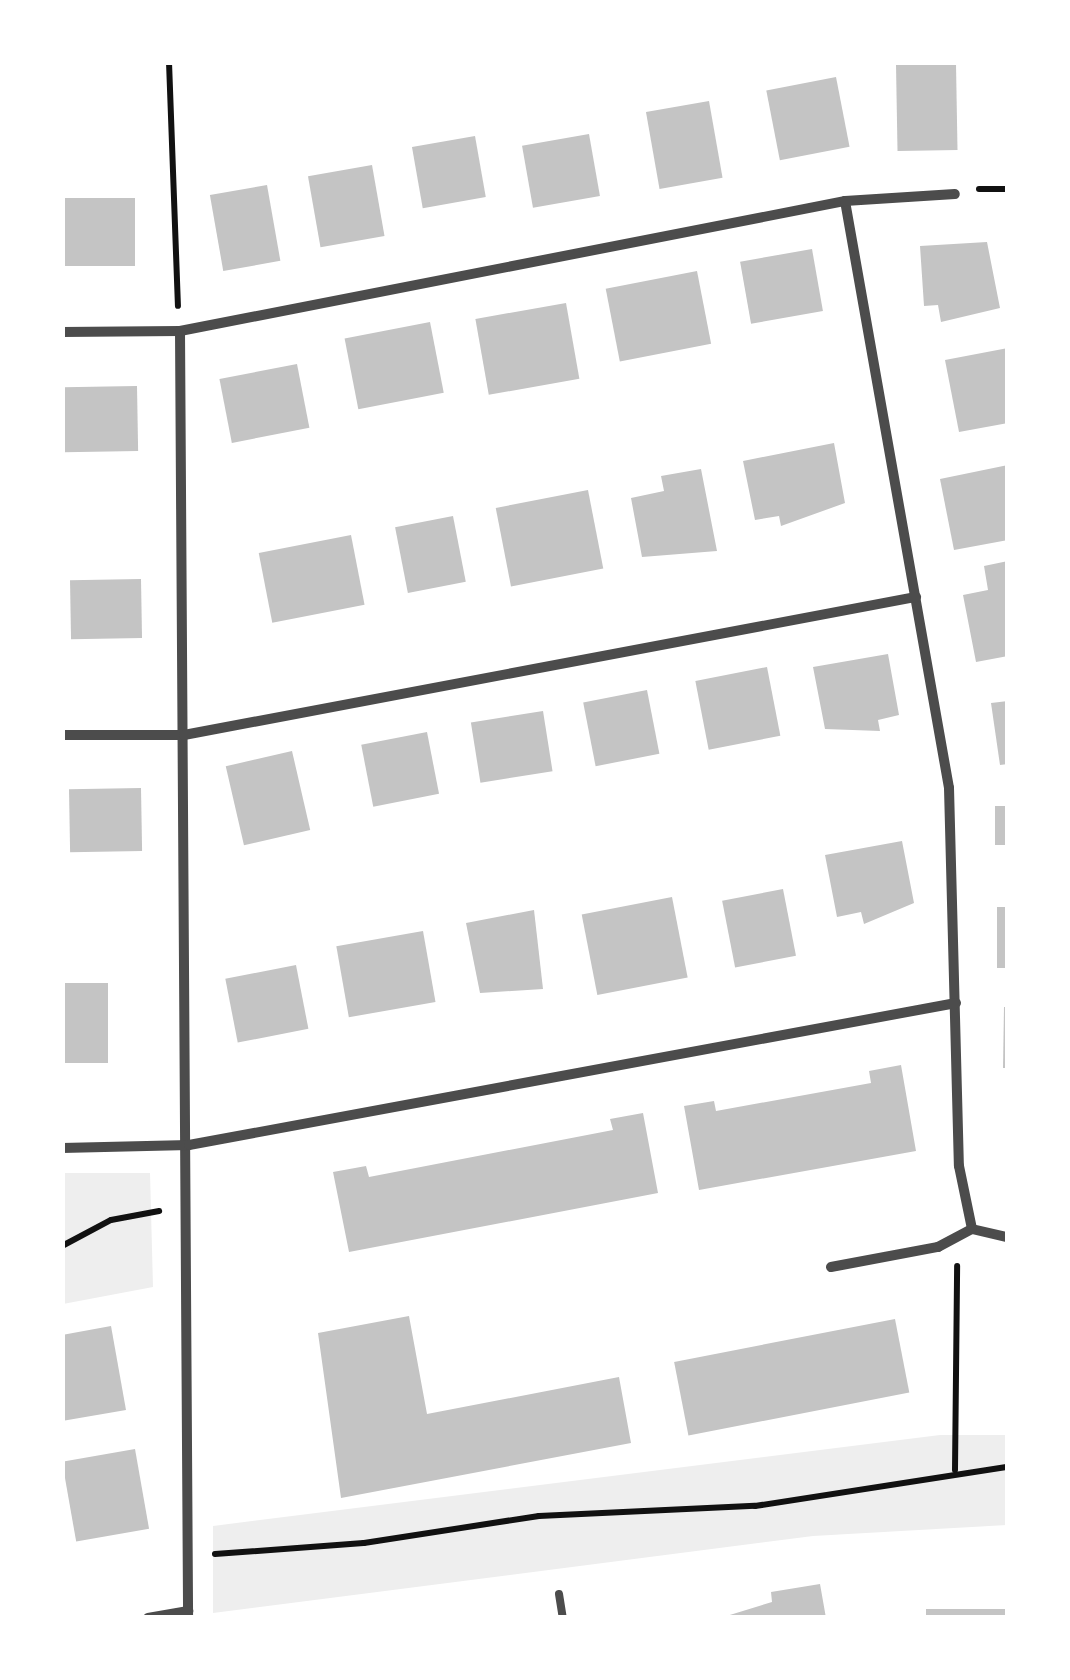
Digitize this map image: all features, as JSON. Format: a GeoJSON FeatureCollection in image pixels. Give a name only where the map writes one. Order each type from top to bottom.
{"type":"FeatureCollection","features":[{"type":"Feature","properties":{"kind":"street"},"geometry":{"type":"LineString","coordinates":[[62,332],[180,332],[845,202],[954,194]]}},
{"type":"Feature","properties":{"kind":"street"},"geometry":{"type":"LineString","coordinates":[[845,202],[949,788],[959,1166],[972,1229]]}},
{"type":"Feature","properties":{"kind":"street"},"geometry":{"type":"LineString","coordinates":[[148,1618],[188,1614],[189,1146],[180,332]]}},
{"type":"Feature","properties":{"kind":"street"},"geometry":{"type":"LineString","coordinates":[[62,735],[184,736],[916,597]]}},
{"type":"Feature","properties":{"kind":"street"},"geometry":{"type":"LineString","coordinates":[[62,1148],[189,1146],[956,1003]]}},
{"type":"Feature","properties":{"kind":"street"},"geometry":{"type":"LineString","coordinates":[[830,1267],[938,1247],[972,1229],[1008,1237]]}},
{"type":"Feature","properties":{"kind":"lane"},"geometry":{"type":"LineString","coordinates":[[559,1594],[563,1618]]}},
{"type":"Feature","properties":{"kind":"path"},"geometry":{"type":"LineString","coordinates":[[169,62],[180,332]]}},
{"type":"Feature","properties":{"kind":"path"},"geometry":{"type":"LineString","coordinates":[[62,1246],[111,1220],[189,1208]]}},
{"type":"Feature","properties":{"kind":"path"},"geometry":{"type":"LineString","coordinates":[[956,1470],[956,1270],[972,1229]]}},
{"type":"Feature","properties":{"kind":"path"},"geometry":{"type":"LineString","coordinates":[[188,1556],[364,1544],[539,1516],[754,1506],[956,1470],[1008,1467]]}},
{"type":"Feature","properties":{"kind":"shaded area"},"geometry":{"type":"Polygon","coordinates":[[[63,1173],[150,1173],[153,1287],[63,1304],[63,1173]]]}},
{"type":"Feature","properties":{"kind":"shaded area"},"geometry":{"type":"Polygon","coordinates":[[[940,1435],[1007,1435],[1007,1525],[813,1536],[213,1613],[213,1526],[940,1435]]]}},
{"type":"Feature","properties":{"kind":"building"},"geometry":{"type":"Polygon","coordinates":[[[956,64],[958,150],[898,151],[896,65],[956,64]]]}},
{"type":"Feature","properties":{"kind":"building"},"geometry":{"type":"Polygon","coordinates":[[[836,77],[850,147],[780,160],[766,91],[836,77]]]}},
{"type":"Feature","properties":{"kind":"building"},"geometry":{"type":"Polygon","coordinates":[[[709,101],[723,178],[660,189],[646,112],[709,101]]]}},
{"type":"Feature","properties":{"kind":"building"},"geometry":{"type":"Polygon","coordinates":[[[589,134],[600,196],[533,208],[522,146],[589,134]]]}},
{"type":"Feature","properties":{"kind":"building"},"geometry":{"type":"Polygon","coordinates":[[[475,136],[486,197],[423,208],[412,147],[475,136]]]}},
{"type":"Feature","properties":{"kind":"building"},"geometry":{"type":"Polygon","coordinates":[[[372,165],[385,236],[320,247],[308,176],[372,165]]]}},
{"type":"Feature","properties":{"kind":"building"},"geometry":{"type":"Polygon","coordinates":[[[267,185],[280,261],[223,271],[210,195],[267,185]]]}},
{"type":"Feature","properties":{"kind":"building"},"geometry":{"type":"Polygon","coordinates":[[[62,198],[135,198],[135,266],[62,266],[62,198]]]}},
{"type":"Feature","properties":{"kind":"building"},"geometry":{"type":"Polygon","coordinates":[[[987,242],[1000,308],[941,322],[938,305],[924,306],[920,246],[987,242]]]}},
{"type":"Feature","properties":{"kind":"building"},"geometry":{"type":"Polygon","coordinates":[[[812,249],[823,311],[751,324],[740,262],[812,249]]]}},
{"type":"Feature","properties":{"kind":"building"},"geometry":{"type":"Polygon","coordinates":[[[697,271],[711,344],[620,361],[606,289],[697,271]]]}},
{"type":"Feature","properties":{"kind":"building"},"geometry":{"type":"Polygon","coordinates":[[[566,303],[579,379],[489,395],[475,319],[566,303]]]}},
{"type":"Feature","properties":{"kind":"building"},"geometry":{"type":"Polygon","coordinates":[[[430,322],[444,393],[358,409],[345,339],[430,322]]]}},
{"type":"Feature","properties":{"kind":"building"},"geometry":{"type":"Polygon","coordinates":[[[1008,348],[1008,423],[959,432],[945,360],[1008,348]]]}},
{"type":"Feature","properties":{"kind":"building"},"geometry":{"type":"Polygon","coordinates":[[[297,364],[309,428],[232,443],[219,379],[297,364]]]}},
{"type":"Feature","properties":{"kind":"building"},"geometry":{"type":"Polygon","coordinates":[[[137,386],[138,451],[64,452],[63,387],[137,386]]]}},
{"type":"Feature","properties":{"kind":"building"},"geometry":{"type":"Polygon","coordinates":[[[834,443],[845,503],[781,526],[779,516],[755,520],[743,461],[834,443]]]}},
{"type":"Feature","properties":{"kind":"building"},"geometry":{"type":"Polygon","coordinates":[[[1008,465],[1008,540],[954,550],[940,479],[1008,465]]]}},
{"type":"Feature","properties":{"kind":"building"},"geometry":{"type":"Polygon","coordinates":[[[701,469],[717,551],[642,557],[631,498],[664,491],[661,476],[701,469]]]}},
{"type":"Feature","properties":{"kind":"building"},"geometry":{"type":"Polygon","coordinates":[[[588,490],[603,569],[511,586],[496,508],[588,490]]]}},
{"type":"Feature","properties":{"kind":"building"},"geometry":{"type":"Polygon","coordinates":[[[453,516],[466,582],[408,593],[395,527],[453,516]]]}},
{"type":"Feature","properties":{"kind":"building"},"geometry":{"type":"Polygon","coordinates":[[[351,535],[365,605],[272,623],[259,553],[351,535]]]}},
{"type":"Feature","properties":{"kind":"building"},"geometry":{"type":"Polygon","coordinates":[[[1008,561],[1008,656],[976,662],[963,595],[988,590],[984,566],[1008,561]]]}},
{"type":"Feature","properties":{"kind":"building"},"geometry":{"type":"Polygon","coordinates":[[[141,579],[142,638],[71,639],[70,580],[141,579]]]}},
{"type":"Feature","properties":{"kind":"building"},"geometry":{"type":"Polygon","coordinates":[[[888,654],[899,715],[878,720],[880,731],[825,729],[813,667],[888,654]]]}},
{"type":"Feature","properties":{"kind":"building"},"geometry":{"type":"Polygon","coordinates":[[[767,667],[780,736],[709,750],[695,681],[767,667]]]}},
{"type":"Feature","properties":{"kind":"building"},"geometry":{"type":"Polygon","coordinates":[[[647,690],[659,754],[596,766],[583,702],[647,690]]]}},
{"type":"Feature","properties":{"kind":"building"},"geometry":{"type":"Polygon","coordinates":[[[1008,701],[1008,764],[1000,765],[991,703],[1008,701]]]}},
{"type":"Feature","properties":{"kind":"building"},"geometry":{"type":"Polygon","coordinates":[[[543,711],[553,771],[480,783],[471,722],[543,711]]]}},
{"type":"Feature","properties":{"kind":"building"},"geometry":{"type":"Polygon","coordinates":[[[427,732],[439,794],[373,807],[361,745],[427,732]]]}},
{"type":"Feature","properties":{"kind":"building"},"geometry":{"type":"Polygon","coordinates":[[[292,751],[310,830],[244,845],[226,766],[292,751]]]}},
{"type":"Feature","properties":{"kind":"building"},"geometry":{"type":"Polygon","coordinates":[[[141,788],[142,851],[70,852],[69,789],[141,788]]]}},
{"type":"Feature","properties":{"kind":"building"},"geometry":{"type":"Polygon","coordinates":[[[995,806],[1008,806],[1008,845],[995,845],[995,806]]]}},
{"type":"Feature","properties":{"kind":"building"},"geometry":{"type":"Polygon","coordinates":[[[902,841],[914,903],[864,924],[861,912],[837,917],[825,855],[902,841]]]}},
{"type":"Feature","properties":{"kind":"building"},"geometry":{"type":"Polygon","coordinates":[[[783,889],[796,956],[735,968],[722,901],[783,889]]]}},
{"type":"Feature","properties":{"kind":"building"},"geometry":{"type":"Polygon","coordinates":[[[672,897],[688,977],[597,995],[582,915],[672,897]]]}},
{"type":"Feature","properties":{"kind":"building"},"geometry":{"type":"Polygon","coordinates":[[[997,907],[1008,907],[1008,968],[997,968],[997,907]]]}},
{"type":"Feature","properties":{"kind":"building"},"geometry":{"type":"Polygon","coordinates":[[[534,910],[543,989],[480,993],[466,923],[534,910]]]}},
{"type":"Feature","properties":{"kind":"building"},"geometry":{"type":"Polygon","coordinates":[[[423,931],[436,1002],[349,1017],[336,946],[423,931]]]}},
{"type":"Feature","properties":{"kind":"building"},"geometry":{"type":"Polygon","coordinates":[[[296,965],[308,1029],[238,1043],[225,979],[296,965]]]}},
{"type":"Feature","properties":{"kind":"building"},"geometry":{"type":"Polygon","coordinates":[[[62,983],[108,983],[108,1063],[62,1063],[62,983]]]}},
{"type":"Feature","properties":{"kind":"building"},"geometry":{"type":"Polygon","coordinates":[[[1004,1007],[1008,1007],[1008,1068],[1003,1068],[1004,1007]]]}},
{"type":"Feature","properties":{"kind":"building"},"geometry":{"type":"Polygon","coordinates":[[[901,1065],[916,1151],[699,1190],[684,1106],[714,1101],[716,1111],[871,1083],[869,1071],[901,1065]]]}},
{"type":"Feature","properties":{"kind":"building"},"geometry":{"type":"Polygon","coordinates":[[[643,1113],[658,1193],[349,1252],[333,1172],[366,1166],[369,1177],[613,1130],[610,1119],[643,1113]]]}},
{"type":"Feature","properties":{"kind":"building"},"geometry":{"type":"Polygon","coordinates":[[[409,1316],[427,1414],[619,1377],[631,1443],[341,1498],[318,1333],[409,1316]]]}},
{"type":"Feature","properties":{"kind":"building"},"geometry":{"type":"Polygon","coordinates":[[[895,1319],[909,1393],[688,1436],[674,1362],[895,1319]]]}},
{"type":"Feature","properties":{"kind":"building"},"geometry":{"type":"Polygon","coordinates":[[[111,1326],[126,1410],[62,1421],[62,1335],[111,1326]]]}},
{"type":"Feature","properties":{"kind":"building"},"geometry":{"type":"Polygon","coordinates":[[[135,1449],[149,1529],[76,1542],[62,1462],[135,1449]]]}},
{"type":"Feature","properties":{"kind":"building"},"geometry":{"type":"Polygon","coordinates":[[[820,1584],[826,1618],[720,1618],[772,1602],[771,1592],[820,1584]]]}},
{"type":"Feature","properties":{"kind":"building"},"geometry":{"type":"Polygon","coordinates":[[[926,1609],[1008,1609],[1008,1618],[926,1618],[926,1609]]]}}]}
